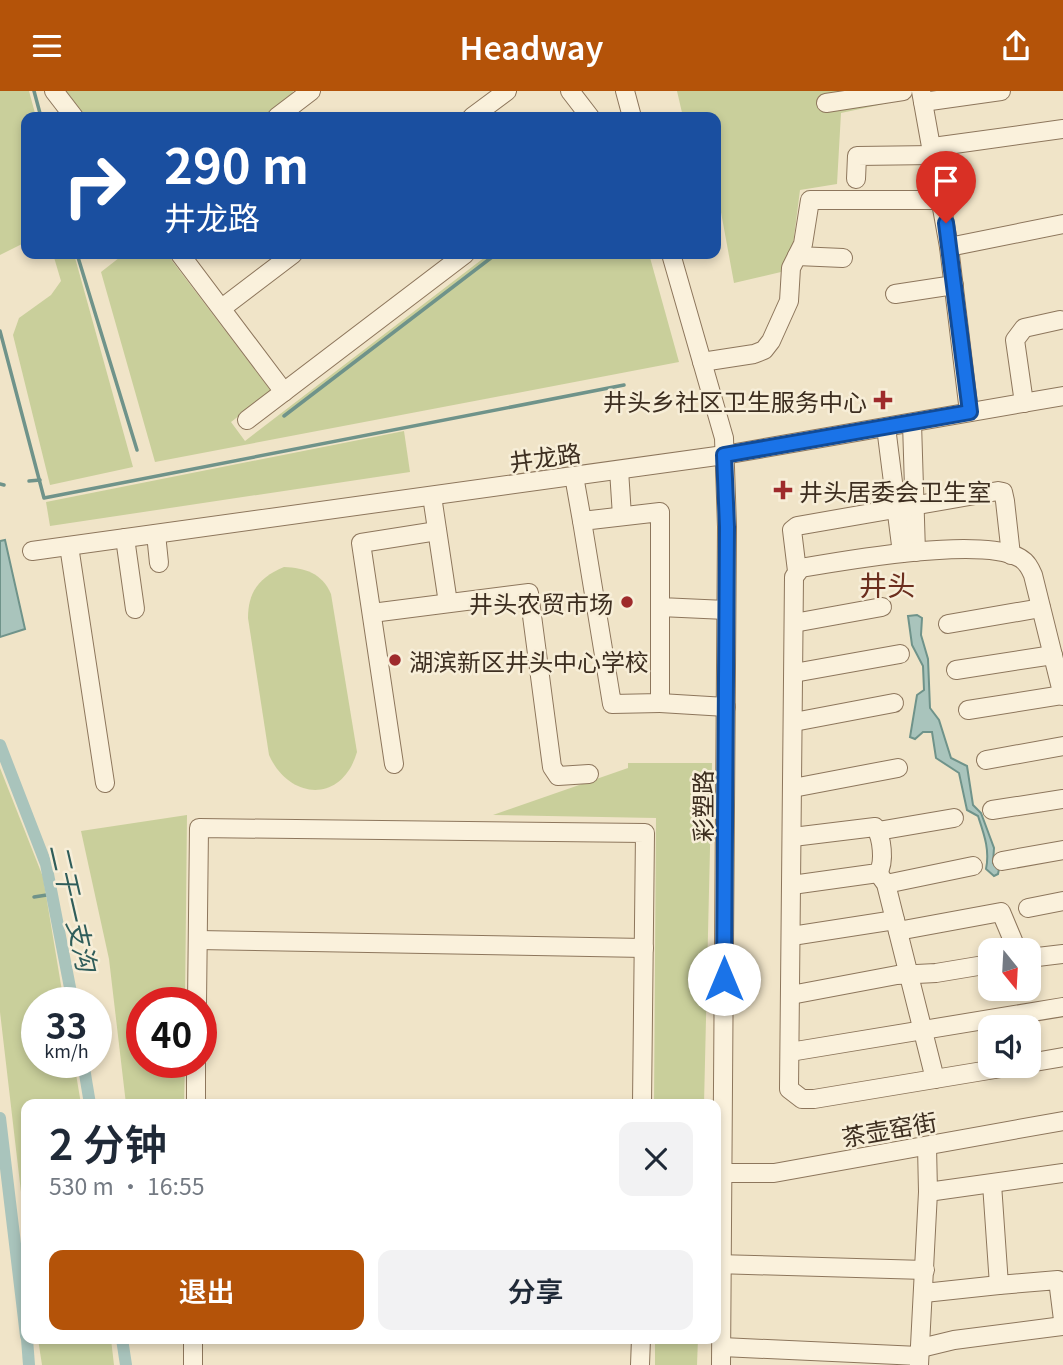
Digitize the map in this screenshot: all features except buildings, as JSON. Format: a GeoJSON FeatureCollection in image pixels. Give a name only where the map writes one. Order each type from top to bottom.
{"type":"FeatureCollection","features":[{"type":"Feature","properties":{"kind":"street"},"geometry":{"type":"LineString","coordinates":[[54,91],[70,112]]}},
{"type":"Feature","properties":{"kind":"street"},"geometry":{"type":"LineString","coordinates":[[479,112],[507,91]]}},
{"type":"Feature","properties":{"kind":"street"},"geometry":{"type":"LineString","coordinates":[[570,91],[586,112]]}},
{"type":"Feature","properties":{"kind":"street"},"geometry":{"type":"LineString","coordinates":[[625,91],[631,112]]}},
{"type":"Feature","properties":{"kind":"street"},"geometry":{"type":"LineString","coordinates":[[826,103],[903,91]]}},
{"type":"Feature","properties":{"kind":"street"},"geometry":{"type":"LineString","coordinates":[[970,412],[942,200],[922,96],[1002,91]]}},
{"type":"Feature","properties":{"kind":"street"},"geometry":{"type":"LineString","coordinates":[[283,112],[306,93]]}},
{"type":"Feature","properties":{"kind":"street"},"geometry":{"type":"LineString","coordinates":[[856,179],[857,156],[933,151],[1063,129]]}},
{"type":"Feature","properties":{"kind":"street"},"geometry":{"type":"LineString","coordinates":[[702,362],[764,350],[789,301],[791,268],[805,237],[812,199],[942,200]]}},
{"type":"Feature","properties":{"kind":"street"},"geometry":{"type":"LineString","coordinates":[[949,247],[1063,224]]}},
{"type":"Feature","properties":{"kind":"street"},"geometry":{"type":"LineString","coordinates":[[797,256],[843,258]]}},
{"type":"Feature","properties":{"kind":"street"},"geometry":{"type":"LineString","coordinates":[[184,259],[284,392]]}},
{"type":"Feature","properties":{"kind":"street"},"geometry":{"type":"LineString","coordinates":[[222,308],[286,259]]}},
{"type":"Feature","properties":{"kind":"street"},"geometry":{"type":"LineString","coordinates":[[247,420],[459,259]]}},
{"type":"Feature","properties":{"kind":"street","name":"彩塑路"},"geometry":{"type":"LineString","coordinates":[[672,259],[724,438],[726,707],[721,1218]]}},
{"type":"Feature","properties":{"kind":"street"},"geometry":{"type":"LineString","coordinates":[[895,294],[954,285]]}},
{"type":"Feature","properties":{"kind":"street"},"geometry":{"type":"LineString","coordinates":[[1024,403],[1015,340],[1024,328],[1060,320]]}},
{"type":"Feature","properties":{"kind":"street","name":"井龙路"},"geometry":{"type":"LineString","coordinates":[[32,551],[724,455],[1063,396]]}},
{"type":"Feature","properties":{"kind":"street"},"geometry":{"type":"LineString","coordinates":[[909,552],[906,506],[912,423]]}},
{"type":"Feature","properties":{"kind":"street"},"geometry":{"type":"LineString","coordinates":[[886,427],[906,506]]}},
{"type":"Feature","properties":{"kind":"street"},"geometry":{"type":"LineString","coordinates":[[619,470],[622,516]]}},
{"type":"Feature","properties":{"kind":"street"},"geometry":{"type":"LineString","coordinates":[[574,476],[612,704],[660,703],[726,707]]}},
{"type":"Feature","properties":{"kind":"street"},"geometry":{"type":"LineString","coordinates":[[978,1072],[802,1099],[789,1089],[794,577],[797,571],[792,530],[797,526],[906,506],[1003,492],[1011,555]]}},
{"type":"Feature","properties":{"kind":"street"},"geometry":{"type":"LineString","coordinates":[[432,496],[448,603]]}},
{"type":"Feature","properties":{"kind":"street"},"geometry":{"type":"LineString","coordinates":[[582,521],[660,512],[660,703]]}},
{"type":"Feature","properties":{"kind":"street"},"geometry":{"type":"LineString","coordinates":[[394,764],[361,543],[438,531]]}},
{"type":"Feature","properties":{"kind":"street"},"geometry":{"type":"LineString","coordinates":[[156,534],[159,563]]}},
{"type":"Feature","properties":{"kind":"street"},"geometry":{"type":"LineString","coordinates":[[125,538],[135,609]]}},
{"type":"Feature","properties":{"kind":"street"},"geometry":{"type":"LineString","coordinates":[[69,546],[105,783]]}},
{"type":"Feature","properties":{"kind":"street"},"geometry":{"type":"LineString","coordinates":[[797,571],[909,552],[983,550],[1011,555],[1028,565],[1063,696],[968,710]]}},
{"type":"Feature","properties":{"kind":"street"},"geometry":{"type":"LineString","coordinates":[[372,613],[529,593],[552,767],[558,776],[589,774]]}},
{"type":"Feature","properties":{"kind":"street"},"geometry":{"type":"LineString","coordinates":[[660,607],[726,610]]}},
{"type":"Feature","properties":{"kind":"street"},"geometry":{"type":"LineString","coordinates":[[794,623],[882,607]]}},
{"type":"Feature","properties":{"kind":"street"},"geometry":{"type":"LineString","coordinates":[[948,624],[1041,608]]}},
{"type":"Feature","properties":{"kind":"street"},"geometry":{"type":"LineString","coordinates":[[794,673],[900,654]]}},
{"type":"Feature","properties":{"kind":"street"},"geometry":{"type":"LineString","coordinates":[[956,670],[1053,655]]}},
{"type":"Feature","properties":{"kind":"street"},"geometry":{"type":"LineString","coordinates":[[794,722],[894,703]]}},
{"type":"Feature","properties":{"kind":"street"},"geometry":{"type":"LineString","coordinates":[[986,761],[1063,746]]}},
{"type":"Feature","properties":{"kind":"street"},"geometry":{"type":"LineString","coordinates":[[793,788],[898,768]]}},
{"type":"Feature","properties":{"kind":"street"},"geometry":{"type":"LineString","coordinates":[[992,810],[1063,799]]}},
{"type":"Feature","properties":{"kind":"street"},"geometry":{"type":"LineString","coordinates":[[878,831],[954,818]]}},
{"type":"Feature","properties":{"kind":"street"},"geometry":{"type":"LineString","coordinates":[[793,837],[868,826],[875,827],[878,831],[882,879],[925,1030],[935,1079]]}},
{"type":"Feature","properties":{"kind":"street"},"geometry":{"type":"LineString","coordinates":[[197,987],[199,828],[645,833],[642,1099]]}},
{"type":"Feature","properties":{"kind":"street"},"geometry":{"type":"LineString","coordinates":[[1002,861],[1063,850]]}},
{"type":"Feature","properties":{"kind":"street"},"geometry":{"type":"LineString","coordinates":[[792,885],[920,874],[934,876],[973,866]]}},
{"type":"Feature","properties":{"kind":"street"},"geometry":{"type":"LineString","coordinates":[[1028,908],[1063,901]]}},
{"type":"Feature","properties":{"kind":"street"},"geometry":{"type":"LineString","coordinates":[[792,936],[1001,912],[1012,938]]}},
{"type":"Feature","properties":{"kind":"street"},"geometry":{"type":"LineString","coordinates":[[198,940],[644,948]]}},
{"type":"Feature","properties":{"kind":"street"},"geometry":{"type":"LineString","coordinates":[[1041,957],[1063,954]]}},
{"type":"Feature","properties":{"kind":"street"},"geometry":{"type":"LineString","coordinates":[[791,995],[910,974],[978,966]]}},
{"type":"Feature","properties":{"kind":"street"},"geometry":{"type":"LineString","coordinates":[[790,1052],[1063,1008]]}},
{"type":"Feature","properties":{"kind":"street"},"geometry":{"type":"LineString","coordinates":[[1041,1061],[1063,1057]]}},
{"type":"Feature","properties":{"kind":"street"},"geometry":{"type":"LineString","coordinates":[[196,1078],[196,1099]]}},
{"type":"Feature","properties":{"kind":"street","name":"茶壶窑街"},"geometry":{"type":"LineString","coordinates":[[723,1173],[774,1173],[1063,1121]]}},
{"type":"Feature","properties":{"kind":"street"},"geometry":{"type":"LineString","coordinates":[[920,1357],[928,1192],[927,1146]]}},
{"type":"Feature","properties":{"kind":"street"},"geometry":{"type":"LineString","coordinates":[[928,1192],[1063,1173]]}},
{"type":"Feature","properties":{"kind":"street"},"geometry":{"type":"LineString","coordinates":[[992,1184],[999,1285]]}},
{"type":"Feature","properties":{"kind":"street"},"geometry":{"type":"LineString","coordinates":[[721,1264],[925,1270]]}},
{"type":"Feature","properties":{"kind":"street"},"geometry":{"type":"LineString","coordinates":[[722,1356],[920,1357],[954,1340],[1063,1323],[1058,1280],[924,1293]]}},
{"type":"Feature","properties":{"kind":"street","name":"彩塑路"},"geometry":{"type":"LineString","coordinates":[[721,1325],[722,1356]]}},
{"type":"Feature","properties":{"kind":"street"},"geometry":{"type":"LineString","coordinates":[[193,1344],[193,1365]]}},
{"type":"Feature","properties":{"kind":"street"},"geometry":{"type":"LineString","coordinates":[[640,1344],[640,1365]]}},
{"type":"Feature","properties":{"kind":"green space"},"geometry":{"type":"Polygon","coordinates":[[[0,91],[29,91],[35,112],[21,112],[21,244],[0,255],[0,91]]]}},
{"type":"Feature","properties":{"kind":"green space"},"geometry":{"type":"Polygon","coordinates":[[[66,91],[293,91],[292,95],[270,112],[82,112],[66,91]]]}},
{"type":"Feature","properties":{"kind":"green space"},"geometry":{"type":"Polygon","coordinates":[[[677,91],[906,91],[907,99],[841,113],[837,184],[800,190],[793,245],[781,272],[734,283],[721,212],[721,112],[682,112],[677,91]]]}},
{"type":"Feature","properties":{"kind":"green space"},"geometry":{"type":"Polygon","coordinates":[[[54,259],[75,259],[133,467],[50,485],[13,335],[19,318],[51,295],[61,281],[54,259]]]}},
{"type":"Feature","properties":{"kind":"green space"},"geometry":{"type":"Polygon","coordinates":[[[118,259],[171,259],[271,391],[231,422],[245,441],[482,259],[650,259],[679,362],[155,462],[101,272],[118,259]]]}},
{"type":"Feature","properties":{"kind":"green space"},"geometry":{"type":"Polygon","coordinates":[[[404,431],[410,472],[50,526],[46,502],[404,431]]]}},
{"type":"Feature","properties":{"kind":"green space"},"geometry":{"type":"Polygon","coordinates":[[[284,567],[318,576],[331,594],[357,752],[350,769],[340,781],[328,788],[302,788],[289,781],[269,755],[248,618],[250,600],[257,586],[268,575],[284,567]]]}},
{"type":"Feature","properties":{"kind":"green space"},"geometry":{"type":"Polygon","coordinates":[[[628,763],[712,763],[704,1099],[654,1099],[656,818],[493,815],[628,768],[628,763]]]}},
{"type":"Feature","properties":{"kind":"green space"},"geometry":{"type":"Polygon","coordinates":[[[0,768],[43,877],[61,987],[21,987],[21,1078],[77,1078],[80,1099],[21,1099],[21,1192],[0,1012],[0,768]]]}},
{"type":"Feature","properties":{"kind":"green space"},"geometry":{"type":"Polygon","coordinates":[[[187,815],[185,987],[126,987],[126,1078],[185,1078],[184,1099],[125,1099],[109,959],[81,831],[187,815]]]}},
{"type":"Feature","properties":{"kind":"green space"},"geometry":{"type":"Polygon","coordinates":[[[39,1344],[112,1344],[114,1365],[42,1365],[39,1344]]]}},
{"type":"Feature","properties":{"kind":"green space"},"geometry":{"type":"Polygon","coordinates":[[[655,1344],[698,1344],[697,1365],[655,1365],[655,1344]]]}},
{"type":"Feature","properties":{"kind":"water"},"geometry":{"type":"Polygon","coordinates":[[[5,540],[25,629],[0,637],[0,541],[5,540]]]}},
{"type":"Feature","properties":{"kind":"water"},"geometry":{"type":"Polygon","coordinates":[[[917,615],[922,618],[921,635],[928,659],[930,708],[939,720],[951,758],[967,766],[973,805],[981,813],[994,848],[993,863],[999,869],[994,876],[986,869],[987,849],[984,836],[978,816],[967,810],[959,773],[936,758],[932,732],[923,732],[915,739],[910,737],[917,695],[924,690],[923,666],[912,645],[908,616],[917,615]]]}},
{"type":"Feature","properties":{"kind":"waterway"},"geometry":{"type":"LineString","coordinates":[[34,91],[40,112]]}},
{"type":"Feature","properties":{"kind":"waterway"},"geometry":{"type":"LineString","coordinates":[[79,259],[137,450]]}},
{"type":"Feature","properties":{"kind":"waterway"},"geometry":{"type":"LineString","coordinates":[[284,416],[489,259]]}},
{"type":"Feature","properties":{"kind":"waterway"},"geometry":{"type":"LineString","coordinates":[[0,331],[44,498],[624,385]]}},
{"type":"Feature","properties":{"kind":"waterway"},"geometry":{"type":"LineString","coordinates":[[29,481],[40,480]]}},
{"type":"Feature","properties":{"kind":"waterway"},"geometry":{"type":"LineString","coordinates":[[0,484],[4,485]]}},
{"type":"Feature","properties":{"kind":"waterway","name":"二干一支沟"},"geometry":{"type":"LineString","coordinates":[[0,745],[46,864],[70,987]]}},
{"type":"Feature","properties":{"kind":"waterway"},"geometry":{"type":"LineString","coordinates":[[34,897],[53,894]]}},
{"type":"Feature","properties":{"kind":"waterway","name":"二干一支沟"},"geometry":{"type":"LineString","coordinates":[[86,1078],[89,1099]]}},
{"type":"Feature","properties":{"kind":"waterway"},"geometry":{"type":"LineString","coordinates":[[0,1118],[21,1294]]}},
{"type":"Feature","properties":{"kind":"waterway"},"geometry":{"type":"LineString","coordinates":[[27,1344],[29,1365]]}},
{"type":"Feature","properties":{"kind":"waterway","name":"二干一支沟"},"geometry":{"type":"LineString","coordinates":[[123,1344],[126,1365]]}},
{"type":"Feature","properties":{"kind":"place","name":"井头乡社区卫生服务中心"},"geometry":{"type":"Point","coordinates":[883,400]}},
{"type":"Feature","properties":{"kind":"place","name":"井头居委会卫生室"},"geometry":{"type":"Point","coordinates":[783,490]}},
{"type":"Feature","properties":{"kind":"place","name":"井头农贸市场"},"geometry":{"type":"Point","coordinates":[627,602]}},
{"type":"Feature","properties":{"kind":"place","name":"湖滨新区井头中心学校"},"geometry":{"type":"Point","coordinates":[395,660]}},
{"type":"Feature","properties":{"kind":"district","name":"井头"},"geometry":{"type":"Point","coordinates":[887,584]}},
{"type":"Feature","properties":{"kind":"route"},"geometry":{"type":"LineString","coordinates":[[724,979],[727,527],[724,455],[970,412],[946,223]]}}]}
